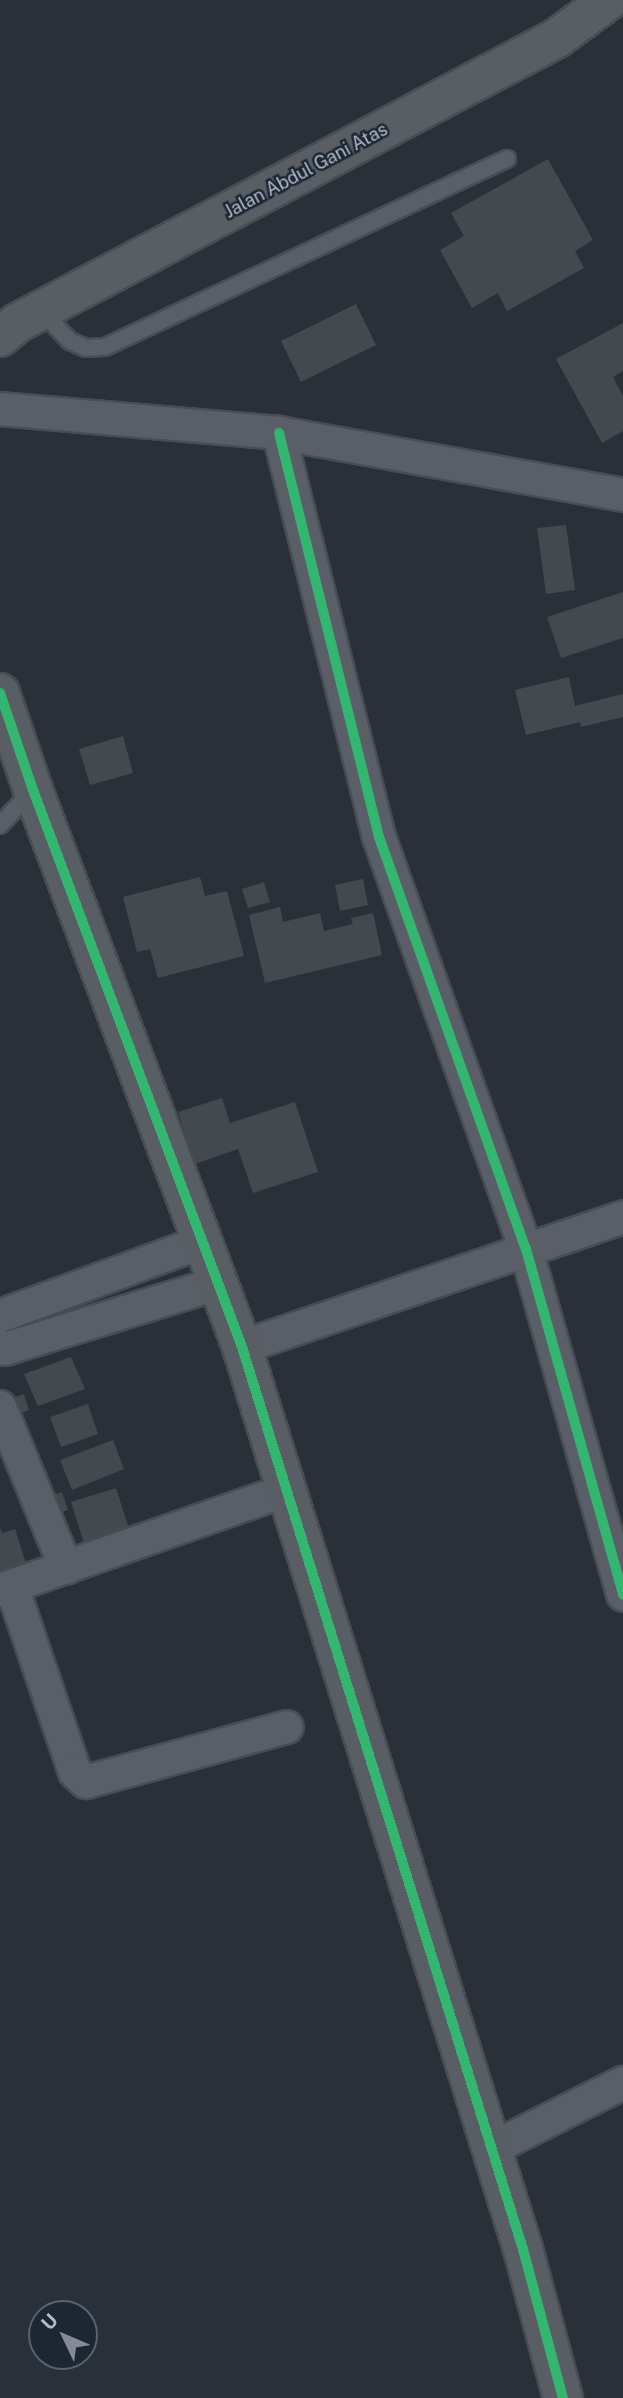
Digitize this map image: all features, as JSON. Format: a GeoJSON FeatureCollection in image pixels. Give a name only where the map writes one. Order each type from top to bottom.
{"type":"FeatureCollection","features":[{"type":"Feature","properties":{"kind":"street","name":"Jalan Abdul Gani Atas"},"geometry":{"type":"LineString","coordinates":[[0,337],[18,323],[557,38],[609,0]]}},
{"type":"Feature","properties":{"kind":"street"},"geometry":{"type":"LineString","coordinates":[[0,409],[279,433],[623,495]]}},
{"type":"Feature","properties":{"kind":"street"},"geometry":{"type":"LineString","coordinates":[[279,433],[379,837],[526,1249],[623,1595]]}},
{"type":"Feature","properties":{"kind":"street"},"geometry":{"type":"LineString","coordinates":[[0,692],[33,790],[205,1241],[242,1347],[491,2149],[563,2398]]}},
{"type":"Feature","properties":{"kind":"street"},"geometry":{"type":"LineString","coordinates":[[242,1347],[623,1217]]}},
{"type":"Feature","properties":{"kind":"street"},"geometry":{"type":"LineString","coordinates":[[0,1316],[205,1241]]}},
{"type":"Feature","properties":{"kind":"street"},"geometry":{"type":"LineString","coordinates":[[0,1346],[5,1349],[219,1283]]}},
{"type":"Feature","properties":{"kind":"street"},"geometry":{"type":"LineString","coordinates":[[0,1406],[66,1568]]}},
{"type":"Feature","properties":{"kind":"street"},"geometry":{"type":"LineString","coordinates":[[287,1490],[6,1588],[75,1772],[86,1782],[287,1727]]}},
{"type":"Feature","properties":{"kind":"street"},"geometry":{"type":"LineString","coordinates":[[491,2149],[623,2083]]}},
{"type":"Feature","properties":{"kind":"lane"},"geometry":{"type":"LineString","coordinates":[[41,311],[70,341],[86,348],[105,347],[507,159]]}},
{"type":"Feature","properties":{"kind":"lane"},"geometry":{"type":"LineString","coordinates":[[0,825],[33,790]]}},
{"type":"Feature","properties":{"kind":"building"},"geometry":{"type":"Polygon","coordinates":[[[548,159],[593,240],[575,251],[584,268],[507,311],[498,293],[472,308],[440,250],[464,236],[451,213],[548,159]]]}},
{"type":"Feature","properties":{"kind":"building"},"geometry":{"type":"Polygon","coordinates":[[[356,304],[376,345],[301,382],[281,341],[356,304]]]}},
{"type":"Feature","properties":{"kind":"building"},"geometry":{"type":"Polygon","coordinates":[[[623,323],[623,371],[613,377],[623,396],[623,431],[602,443],[556,359],[623,323]]]}},
{"type":"Feature","properties":{"kind":"building"},"geometry":{"type":"Polygon","coordinates":[[[566,525],[575,590],[546,594],[537,528],[566,525]]]}},
{"type":"Feature","properties":{"kind":"building"},"geometry":{"type":"Polygon","coordinates":[[[623,592],[623,638],[561,658],[547,617],[623,592]]]}},
{"type":"Feature","properties":{"kind":"building"},"geometry":{"type":"Polygon","coordinates":[[[569,677],[575,706],[623,694],[623,717],[581,727],[580,722],[526,735],[515,690],[569,677]]]}},
{"type":"Feature","properties":{"kind":"building"},"geometry":{"type":"Polygon","coordinates":[[[123,736],[133,773],[90,785],[79,749],[123,736]]]}},
{"type":"Feature","properties":{"kind":"building"},"geometry":{"type":"Polygon","coordinates":[[[200,877],[205,896],[227,891],[244,956],[158,978],[150,949],[137,952],[123,897],[200,877]]]}},
{"type":"Feature","properties":{"kind":"building"},"geometry":{"type":"Polygon","coordinates":[[[363,879],[368,905],[340,911],[335,885],[363,879]]]}},
{"type":"Feature","properties":{"kind":"building"},"geometry":{"type":"Polygon","coordinates":[[[264,882],[270,902],[248,908],[242,889],[264,882]]]}},
{"type":"Feature","properties":{"kind":"building"},"geometry":{"type":"Polygon","coordinates":[[[280,907],[283,922],[320,913],[324,931],[353,924],[351,918],[373,913],[382,955],[265,983],[249,915],[280,907]]]}},
{"type":"Feature","properties":{"kind":"building"},"geometry":{"type":"Polygon","coordinates":[[[222,1098],[230,1123],[295,1102],[318,1172],[253,1193],[238,1149],[195,1164],[178,1112],[222,1098]]]}},
{"type":"Feature","properties":{"kind":"building"},"geometry":{"type":"Polygon","coordinates":[[[71,1357],[85,1389],[38,1406],[24,1374],[71,1357]]]}},
{"type":"Feature","properties":{"kind":"building"},"geometry":{"type":"Polygon","coordinates":[[[24,1394],[29,1410],[13,1416],[8,1399],[24,1394]]]}},
{"type":"Feature","properties":{"kind":"building"},"geometry":{"type":"Polygon","coordinates":[[[88,1404],[98,1434],[61,1447],[50,1417],[88,1404]]]}},
{"type":"Feature","properties":{"kind":"building"},"geometry":{"type":"Polygon","coordinates":[[[113,1440],[124,1469],[72,1490],[60,1460],[113,1440]]]}},
{"type":"Feature","properties":{"kind":"building"},"geometry":{"type":"Polygon","coordinates":[[[116,1488],[130,1532],[85,1546],[71,1502],[116,1488]]]}},
{"type":"Feature","properties":{"kind":"building"},"geometry":{"type":"Polygon","coordinates":[[[62,1492],[68,1510],[53,1515],[48,1497],[62,1492]]]}},
{"type":"Feature","properties":{"kind":"building"},"geometry":{"type":"Polygon","coordinates":[[[0,1528],[2,1533],[15,1529],[26,1564],[0,1571],[0,1528]]]}},
{"type":"Feature","properties":{"kind":"cycle path"},"geometry":{"type":"LineString","coordinates":[[279,433],[379,837],[526,1249],[623,1595]]}},
{"type":"Feature","properties":{"kind":"cycle path"},"geometry":{"type":"LineString","coordinates":[[0,693],[33,790],[242,1347],[523,2249],[563,2398]]}}]}
